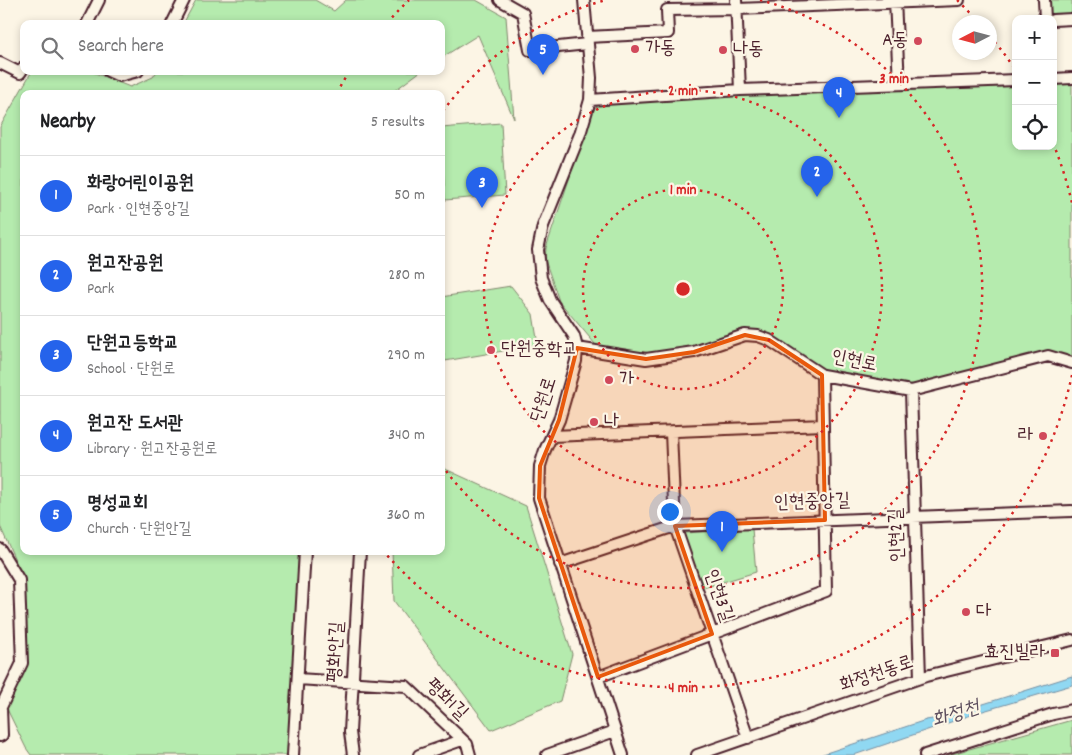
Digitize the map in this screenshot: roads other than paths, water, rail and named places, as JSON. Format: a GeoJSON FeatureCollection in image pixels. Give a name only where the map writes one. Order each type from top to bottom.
{"type":"FeatureCollection","features":[{"type":"Feature","properties":{"kind":"street"},"geometry":{"type":"LineString","coordinates":[[89,20],[99,0]]}},
{"type":"Feature","properties":{"kind":"street"},"geometry":{"type":"LineString","coordinates":[[174,20],[184,0]]}},
{"type":"Feature","properties":{"kind":"street"},"geometry":{"type":"LineString","coordinates":[[500,0],[523,13],[530,50],[587,41],[668,33],[667,10],[736,5],[959,0]]}},
{"type":"Feature","properties":{"kind":"street"},"geometry":{"type":"LineString","coordinates":[[577,348],[574,336],[550,300],[541,278],[538,250],[543,226],[580,134],[590,100],[591,78],[584,0]]}},
{"type":"Feature","properties":{"kind":"street"},"geometry":{"type":"LineString","coordinates":[[1044,0],[1045,15]]}},
{"type":"Feature","properties":{"kind":"street"},"geometry":{"type":"LineString","coordinates":[[895,1],[899,84]]}},
{"type":"Feature","properties":{"kind":"street"},"geometry":{"type":"LineString","coordinates":[[736,5],[740,90]]}},
{"type":"Feature","properties":{"kind":"street"},"geometry":{"type":"LineString","coordinates":[[1057,20],[1072,19]]}},
{"type":"Feature","properties":{"kind":"street"},"geometry":{"type":"LineString","coordinates":[[0,63],[20,73]]}},
{"type":"Feature","properties":{"kind":"street"},"geometry":{"type":"LineString","coordinates":[[1057,79],[1072,78]]}},
{"type":"Feature","properties":{"kind":"street"},"geometry":{"type":"LineString","coordinates":[[590,100],[740,90],[1012,80]]}},
{"type":"Feature","properties":{"kind":"street","name":"인현로"},"geometry":{"type":"LineString","coordinates":[[577,348],[646,359],[694,352],[745,335],[769,340],[822,374],[911,390],[1048,356],[1072,363]]}},
{"type":"Feature","properties":{"kind":"street","name":"단원로"},"geometry":{"type":"LineString","coordinates":[[577,348],[576,361],[559,420],[540,466],[539,498],[623,755]]}},
{"type":"Feature","properties":{"kind":"street"},"geometry":{"type":"LineString","coordinates":[[598,677],[826,591],[822,374]]}},
{"type":"Feature","properties":{"kind":"street","name":"인현2길"},"geometry":{"type":"LineString","coordinates":[[911,390],[920,678]]}},
{"type":"Feature","properties":{"kind":"street"},"geometry":{"type":"LineString","coordinates":[[552,436],[823,426]]}},
{"type":"Feature","properties":{"kind":"street","name":"인현3길"},"geometry":{"type":"LineString","coordinates":[[671,432],[675,526],[748,738]]}},
{"type":"Feature","properties":{"kind":"street","name":"인현중앙길"},"geometry":{"type":"LineString","coordinates":[[560,564],[675,526],[1072,511]]}},
{"type":"Feature","properties":{"kind":"street"},"geometry":{"type":"LineString","coordinates":[[0,549],[19,580],[22,663],[0,707],[2,735],[0,736]]}},
{"type":"Feature","properties":{"kind":"street","name":"평화안길"},"geometry":{"type":"LineString","coordinates":[[293,755],[304,555]]}},
{"type":"Feature","properties":{"kind":"street","name":"평화안길"},"geometry":{"type":"LineString","coordinates":[[353,755],[350,732],[360,555]]}},
{"type":"Feature","properties":{"kind":"street","name":"화정천동로"},"geometry":{"type":"LineString","coordinates":[[696,755],[920,678],[1072,640]]}},
{"type":"Feature","properties":{"kind":"street","name":"평화1길"},"geometry":{"type":"LineString","coordinates":[[298,679],[406,686],[467,744],[470,755]]}},
{"type":"Feature","properties":{"kind":"street"},"geometry":{"type":"LineString","coordinates":[[925,755],[1053,714],[1072,710]]}},
{"type":"Feature","properties":{"kind":"street"},"geometry":{"type":"LineString","coordinates":[[547,755],[616,732]]}},
{"type":"Feature","properties":{"kind":"street"},"geometry":{"type":"LineString","coordinates":[[419,755],[462,740]]}},
{"type":"Feature","properties":{"kind":"water","name":"화정천"},"geometry":{"type":"Polygon","coordinates":[[[1072,676],[1072,685],[983,711],[854,755],[820,755],[926,720],[939,718],[1072,676]]]}},
{"type":"Feature","properties":{"kind":"place","name":"A동"},"geometry":{"type":"Point","coordinates":[918,41]}},
{"type":"Feature","properties":{"kind":"place","name":"가동"},"geometry":{"type":"Point","coordinates":[635,49]}},
{"type":"Feature","properties":{"kind":"place","name":"나동"},"geometry":{"type":"Point","coordinates":[723,50]}},
{"type":"Feature","properties":{"kind":"place","name":"명성교회"},"geometry":{"type":"Point","coordinates":[543,75]}},
{"type":"Feature","properties":{"kind":"place","name":"원고잔 도서관"},"geometry":{"type":"Point","coordinates":[839,118]}},
{"type":"Feature","properties":{"kind":"place","name":"원고잔공원"},"geometry":{"type":"Point","coordinates":[817,197]}},
{"type":"Feature","properties":{"kind":"place","name":"단원고등학교"},"geometry":{"type":"Point","coordinates":[482,208]}},
{"type":"Feature","properties":{"kind":"place","name":"단원중학교"},"geometry":{"type":"Point","coordinates":[491,350]}},
{"type":"Feature","properties":{"kind":"place","name":"가"},"geometry":{"type":"Point","coordinates":[609,380]}},
{"type":"Feature","properties":{"kind":"place","name":"나"},"geometry":{"type":"Point","coordinates":[594,422]}},
{"type":"Feature","properties":{"kind":"place","name":"라"},"geometry":{"type":"Point","coordinates":[1043,436]}},
{"type":"Feature","properties":{"kind":"place","name":"화랑어린이공원"},"geometry":{"type":"Point","coordinates":[722,552]}},
{"type":"Feature","properties":{"kind":"place","name":"다"},"geometry":{"type":"Point","coordinates":[966,612]}},
{"type":"Feature","properties":{"kind":"place","name":"효진빌라"},"geometry":{"type":"Point","coordinates":[1055,653]}}]}
